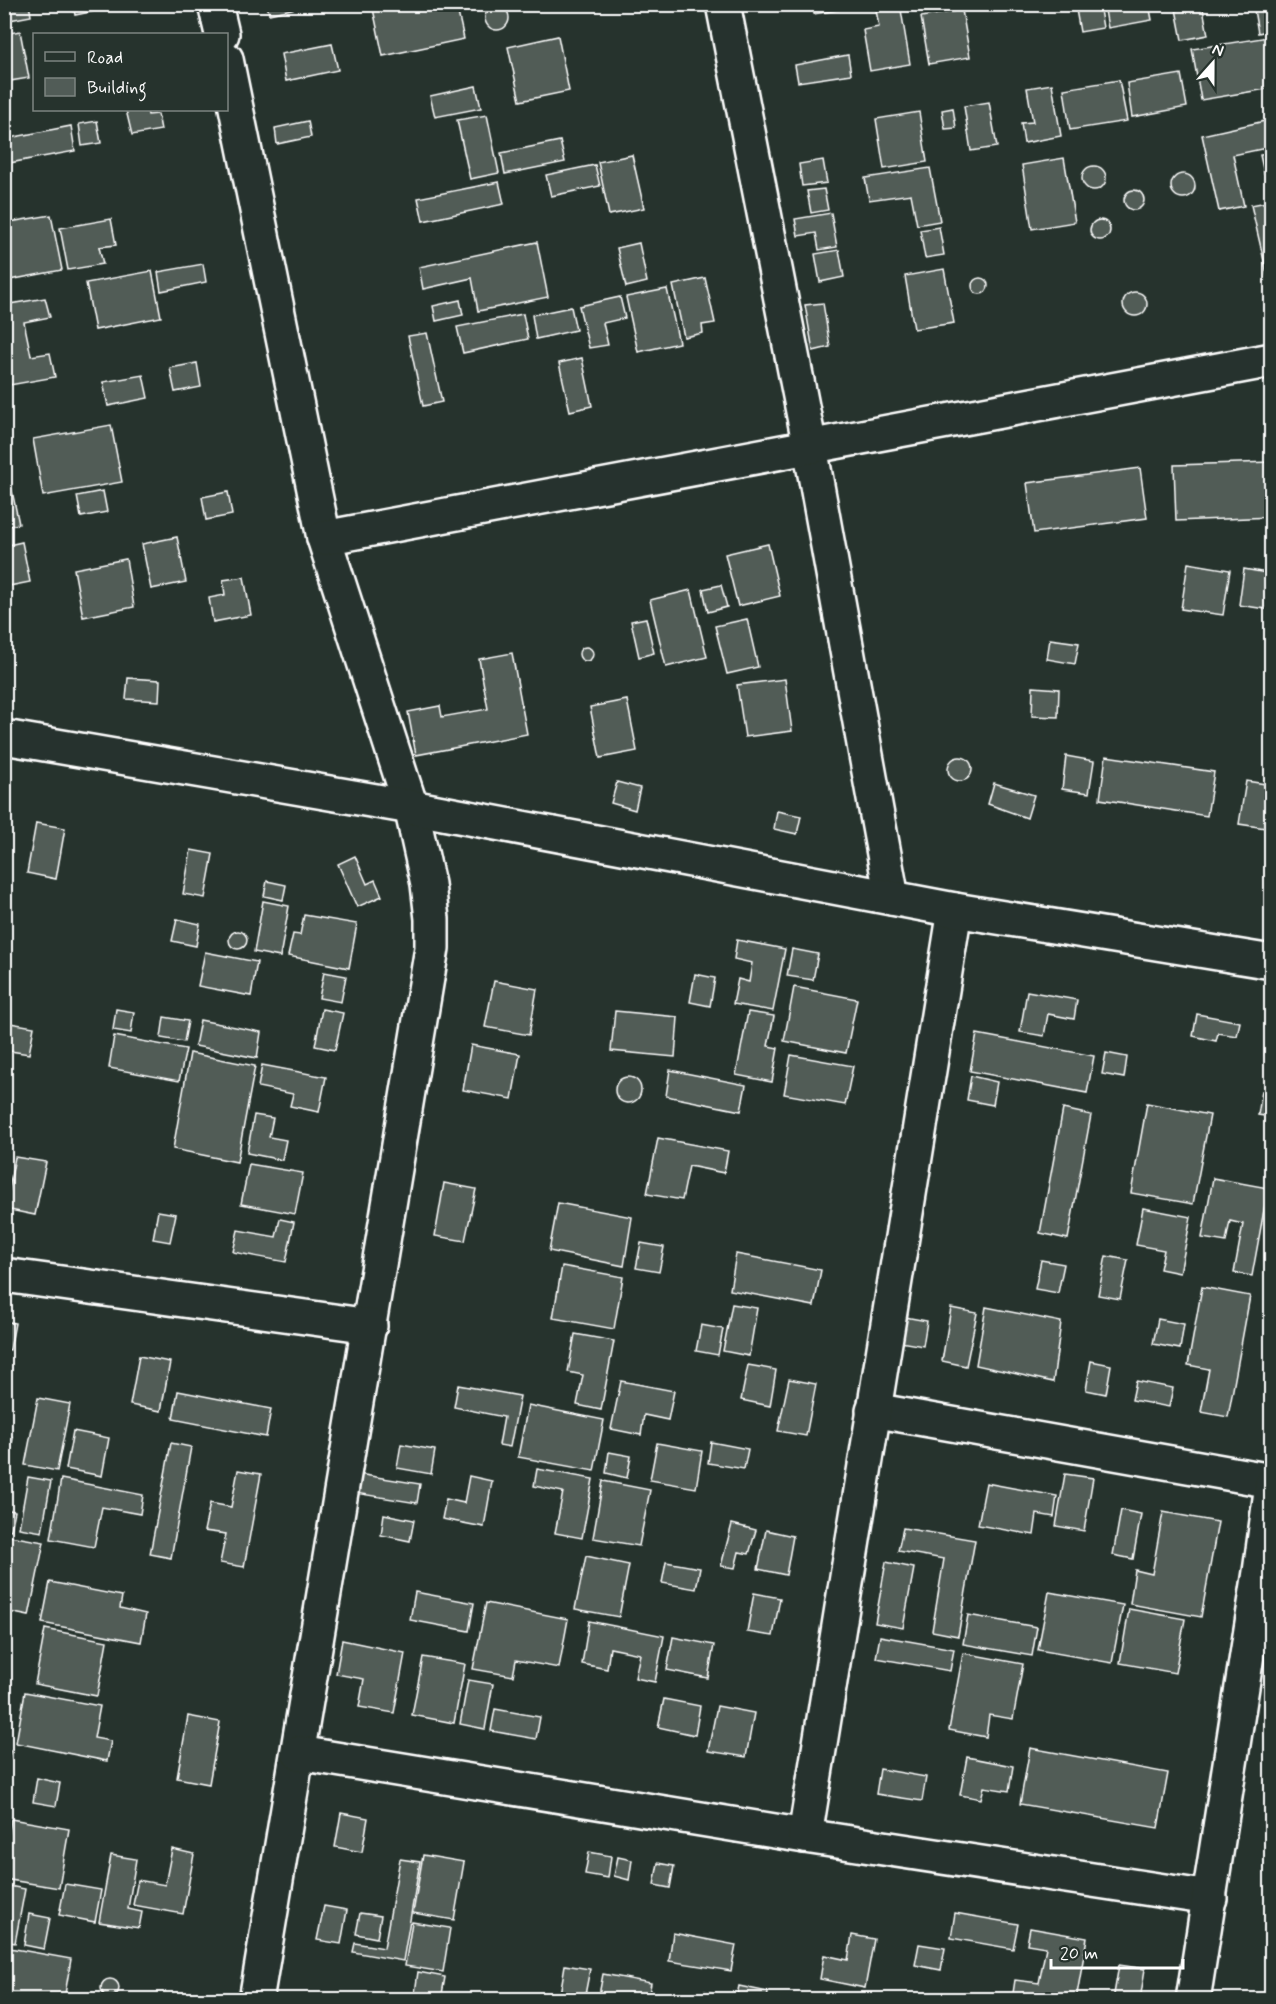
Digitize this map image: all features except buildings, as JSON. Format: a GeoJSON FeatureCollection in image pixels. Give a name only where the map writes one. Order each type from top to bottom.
{"type":"FeatureCollection","features":[{"type":"Feature","properties":{"kind":"street"},"geometry":{"type":"LineString","coordinates":[[215,4],[222,33]]}},
{"type":"Feature","properties":{"kind":"street"},"geometry":{"type":"LineString","coordinates":[[723,4],[810,447],[892,898]]}},
{"type":"Feature","properties":{"kind":"street"},"geometry":{"type":"LineString","coordinates":[[228,69],[324,538],[411,807],[428,884],[432,919],[432,948],[256,2000]]}},
{"type":"Feature","properties":{"kind":"street"},"geometry":{"type":"LineString","coordinates":[[324,538],[1272,360]]}},
{"type":"Feature","properties":{"kind":"street"},"geometry":{"type":"LineString","coordinates":[[4,737],[411,807],[955,910],[1272,962]]}},
{"type":"Feature","properties":{"kind":"street"},"geometry":{"type":"LineString","coordinates":[[805,1836],[955,910]]}},
{"type":"Feature","properties":{"kind":"street"},"geometry":{"type":"LineString","coordinates":[[4,1275],[370,1326]]}},
{"type":"Feature","properties":{"kind":"street"},"geometry":{"type":"LineString","coordinates":[[873,1410],[1272,1482],[1210,1898],[1192,2000]]}},
{"type":"Feature","properties":{"kind":"street"},"geometry":{"type":"LineString","coordinates":[[299,1753],[805,1836],[1210,1898]]}}]}
